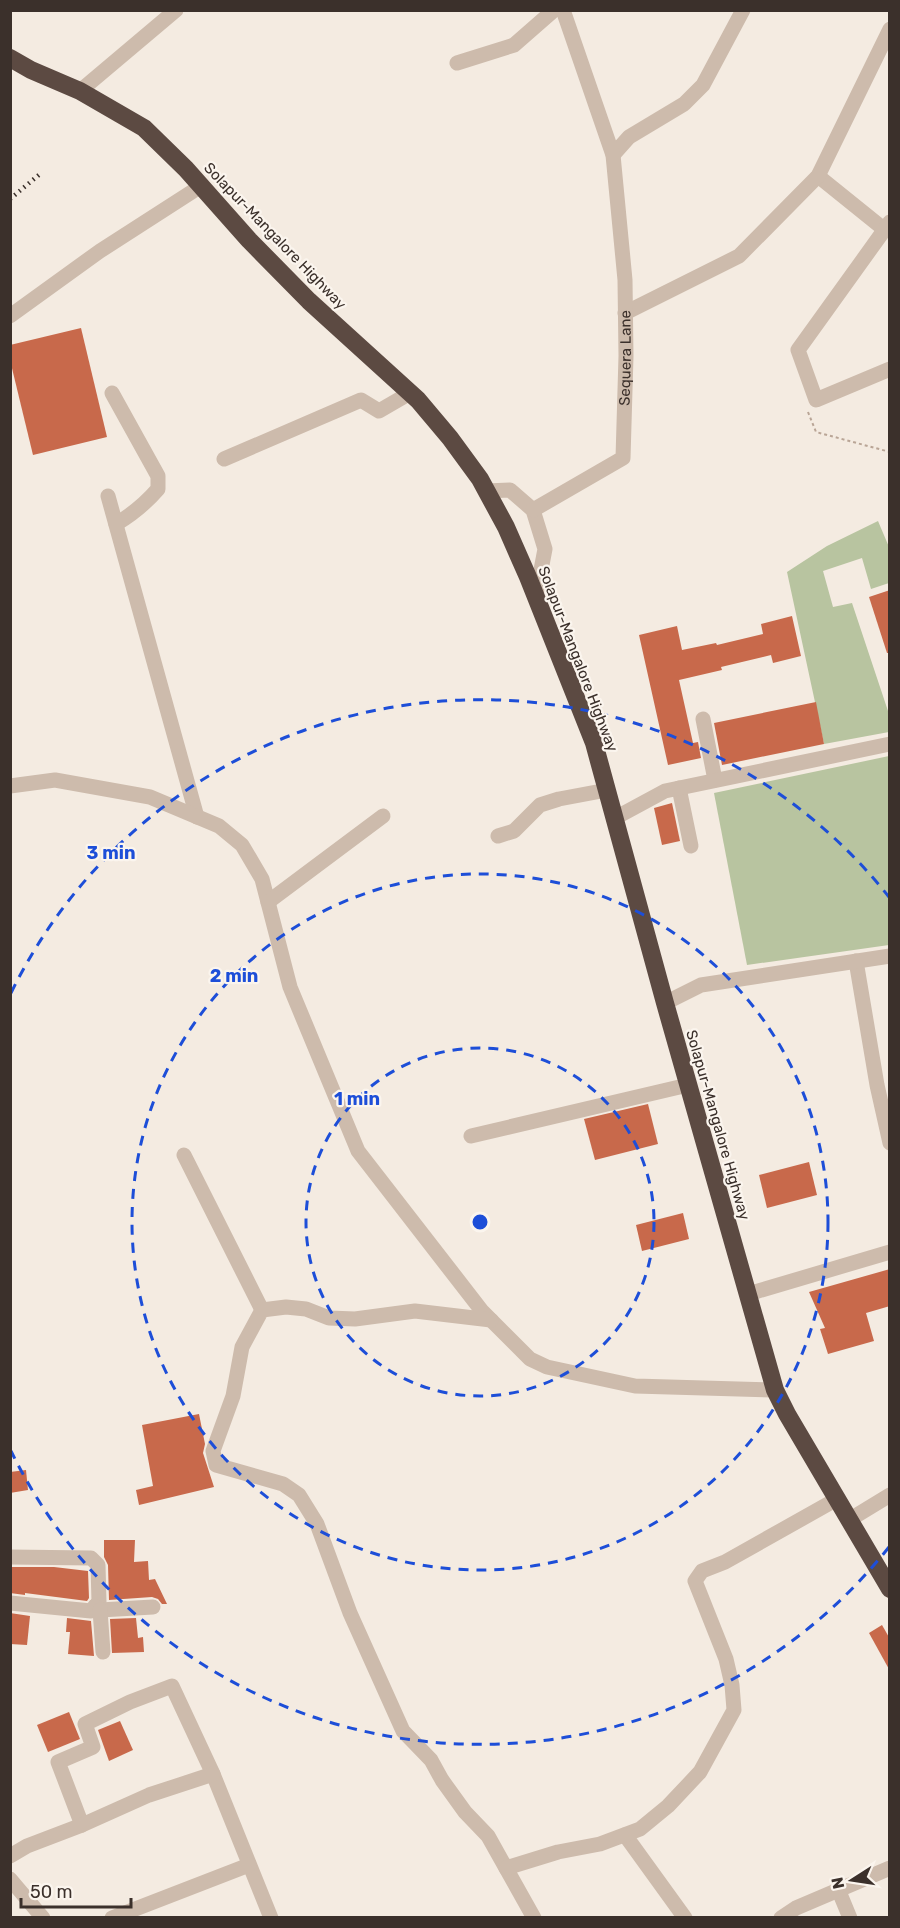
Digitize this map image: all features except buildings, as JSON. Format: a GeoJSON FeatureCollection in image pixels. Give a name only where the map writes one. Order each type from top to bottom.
{"type":"FeatureCollection","features":[{"type":"Feature","properties":{"kind":"highway","name":"Solapur-Mangalore Highway"},"geometry":{"type":"LineString","coordinates":[[10,58],[31,70],[80,91],[144,128],[309,301],[410,393],[450,438],[480,479],[506,527],[536,596],[594,743],[775,1390],[890,1589]]}},
{"type":"Feature","properties":{"kind":"street"},"geometry":{"type":"LineString","coordinates":[[80,91],[176,10]]}},
{"type":"Feature","properties":{"kind":"street"},"geometry":{"type":"LineString","coordinates":[[457,63],[514,45],[554,10]]}},
{"type":"Feature","properties":{"kind":"street","name":"Sequera Lane"},"geometry":{"type":"LineString","coordinates":[[533,510],[622,458],[625,280],[613,155],[563,10]]}},
{"type":"Feature","properties":{"kind":"street"},"geometry":{"type":"LineString","coordinates":[[613,155],[629,137],[684,104],[703,85],[743,10]]}},
{"type":"Feature","properties":{"kind":"street"},"geometry":{"type":"LineString","coordinates":[[625,313],[739,256],[818,176],[890,29]]}},
{"type":"Feature","properties":{"kind":"street"},"geometry":{"type":"LineString","coordinates":[[818,176],[887,226],[798,350],[816,400],[890,369]]}},
{"type":"Feature","properties":{"kind":"street"},"geometry":{"type":"LineString","coordinates":[[10,316],[100,251],[201,186]]}},
{"type":"Feature","properties":{"kind":"street"},"geometry":{"type":"LineString","coordinates":[[112,393],[158,476],[158,489],[152,496],[133,514],[116,524]]}},
{"type":"Feature","properties":{"kind":"street"},"geometry":{"type":"LineString","coordinates":[[224,459],[361,400],[379,411],[410,393]]}},
{"type":"Feature","properties":{"kind":"street"},"geometry":{"type":"LineString","coordinates":[[486,491],[510,490],[533,510],[545,549],[536,596]]}},
{"type":"Feature","properties":{"kind":"street"},"geometry":{"type":"LineString","coordinates":[[108,496],[197,816]]}},
{"type":"Feature","properties":{"kind":"street"},"geometry":{"type":"LineString","coordinates":[[703,719],[716,780]]}},
{"type":"Feature","properties":{"kind":"street"},"geometry":{"type":"LineString","coordinates":[[615,818],[665,791],[890,744]]}},
{"type":"Feature","properties":{"kind":"street"},"geometry":{"type":"LineString","coordinates":[[10,786],[55,780],[150,797],[219,826],[242,845],[262,879],[290,987],[358,1151],[419,1232],[491,1320],[530,1359],[547,1367],[635,1386],[775,1390]]}},
{"type":"Feature","properties":{"kind":"street"},"geometry":{"type":"LineString","coordinates":[[679,788],[692,846]]}},
{"type":"Feature","properties":{"kind":"street"},"geometry":{"type":"LineString","coordinates":[[498,836],[514,831],[540,805],[607,790]]}},
{"type":"Feature","properties":{"kind":"street"},"geometry":{"type":"LineString","coordinates":[[268,902],[383,816]]}},
{"type":"Feature","properties":{"kind":"street"},"geometry":{"type":"LineString","coordinates":[[665,1003],[701,985],[890,956]]}},
{"type":"Feature","properties":{"kind":"street"},"geometry":{"type":"LineString","coordinates":[[856,961],[877,1085],[890,1143]]}},
{"type":"Feature","properties":{"kind":"street"},"geometry":{"type":"LineString","coordinates":[[471,1136],[688,1085]]}},
{"type":"Feature","properties":{"kind":"street"},"geometry":{"type":"LineString","coordinates":[[184,1155],[262,1310]]}},
{"type":"Feature","properties":{"kind":"street"},"geometry":{"type":"LineString","coordinates":[[748,1294],[890,1252]]}},
{"type":"Feature","properties":{"kind":"street"},"geometry":{"type":"LineString","coordinates":[[262,1310],[286,1307],[306,1309],[329,1318],[355,1319],[415,1311],[491,1320]]}},
{"type":"Feature","properties":{"kind":"street"},"geometry":{"type":"LineString","coordinates":[[262,1310],[242,1347],[233,1396],[213,1451],[216,1465],[283,1484],[299,1495],[316,1524],[350,1613],[403,1731],[431,1760],[465,1812],[488,1836],[534,1917]]}},
{"type":"Feature","properties":{"kind":"street"},"geometry":{"type":"LineString","coordinates":[[849,1520],[890,1495]]}},
{"type":"Feature","properties":{"kind":"street"},"geometry":{"type":"LineString","coordinates":[[506,1868],[558,1852],[600,1844],[640,1829],[668,1806],[700,1772],[734,1710],[732,1684],[726,1659],[695,1581],[702,1571],[724,1562],[837,1499]]}},
{"type":"Feature","properties":{"kind":"street"},"geometry":{"type":"LineString","coordinates":[[10,1557],[91,1558],[98,1565],[98,1608],[103,1652]]}},
{"type":"Feature","properties":{"kind":"street"},"geometry":{"type":"LineString","coordinates":[[10,1603],[91,1611],[98,1608],[153,1607]]}},
{"type":"Feature","properties":{"kind":"street"},"geometry":{"type":"LineString","coordinates":[[82,1825],[58,1762],[93,1747],[85,1724],[130,1702],[172,1686],[213,1774],[272,1917]]}},
{"type":"Feature","properties":{"kind":"street"},"geometry":{"type":"LineString","coordinates":[[10,1856],[27,1846],[82,1825],[149,1795],[213,1774]]}},
{"type":"Feature","properties":{"kind":"street"},"geometry":{"type":"LineString","coordinates":[[625,1835],[685,1917]]}},
{"type":"Feature","properties":{"kind":"street"},"geometry":{"type":"LineString","coordinates":[[112,1917],[249,1865]]}},
{"type":"Feature","properties":{"kind":"street"},"geometry":{"type":"LineString","coordinates":[[781,1917],[838,1889],[890,1868]]}},
{"type":"Feature","properties":{"kind":"street"},"geometry":{"type":"LineString","coordinates":[[10,1879],[43,1917]]}},
{"type":"Feature","properties":{"kind":"street"},"geometry":{"type":"LineString","coordinates":[[838,1889],[850,1917]]}},
{"type":"Feature","properties":{"kind":"path"},"geometry":{"type":"LineString","coordinates":[[816,400],[805,404],[816,432],[890,452]]}},
{"type":"Feature","properties":{"kind":"green space"},"geometry":{"type":"Polygon","coordinates":[[[878,521],[889,547],[889,583],[871,589],[862,558],[823,571],[833,607],[852,603],[889,714],[889,732],[824,744],[787,572],[827,546],[878,521]]]}},
{"type":"Feature","properties":{"kind":"green space"},"geometry":{"type":"Polygon","coordinates":[[[889,756],[889,945],[747,965],[714,793],[889,756]]]}},
{"type":"Feature","properties":{"kind":"railway"},"geometry":{"type":"LineString","coordinates":[[10,199],[40,174]]}}]}
